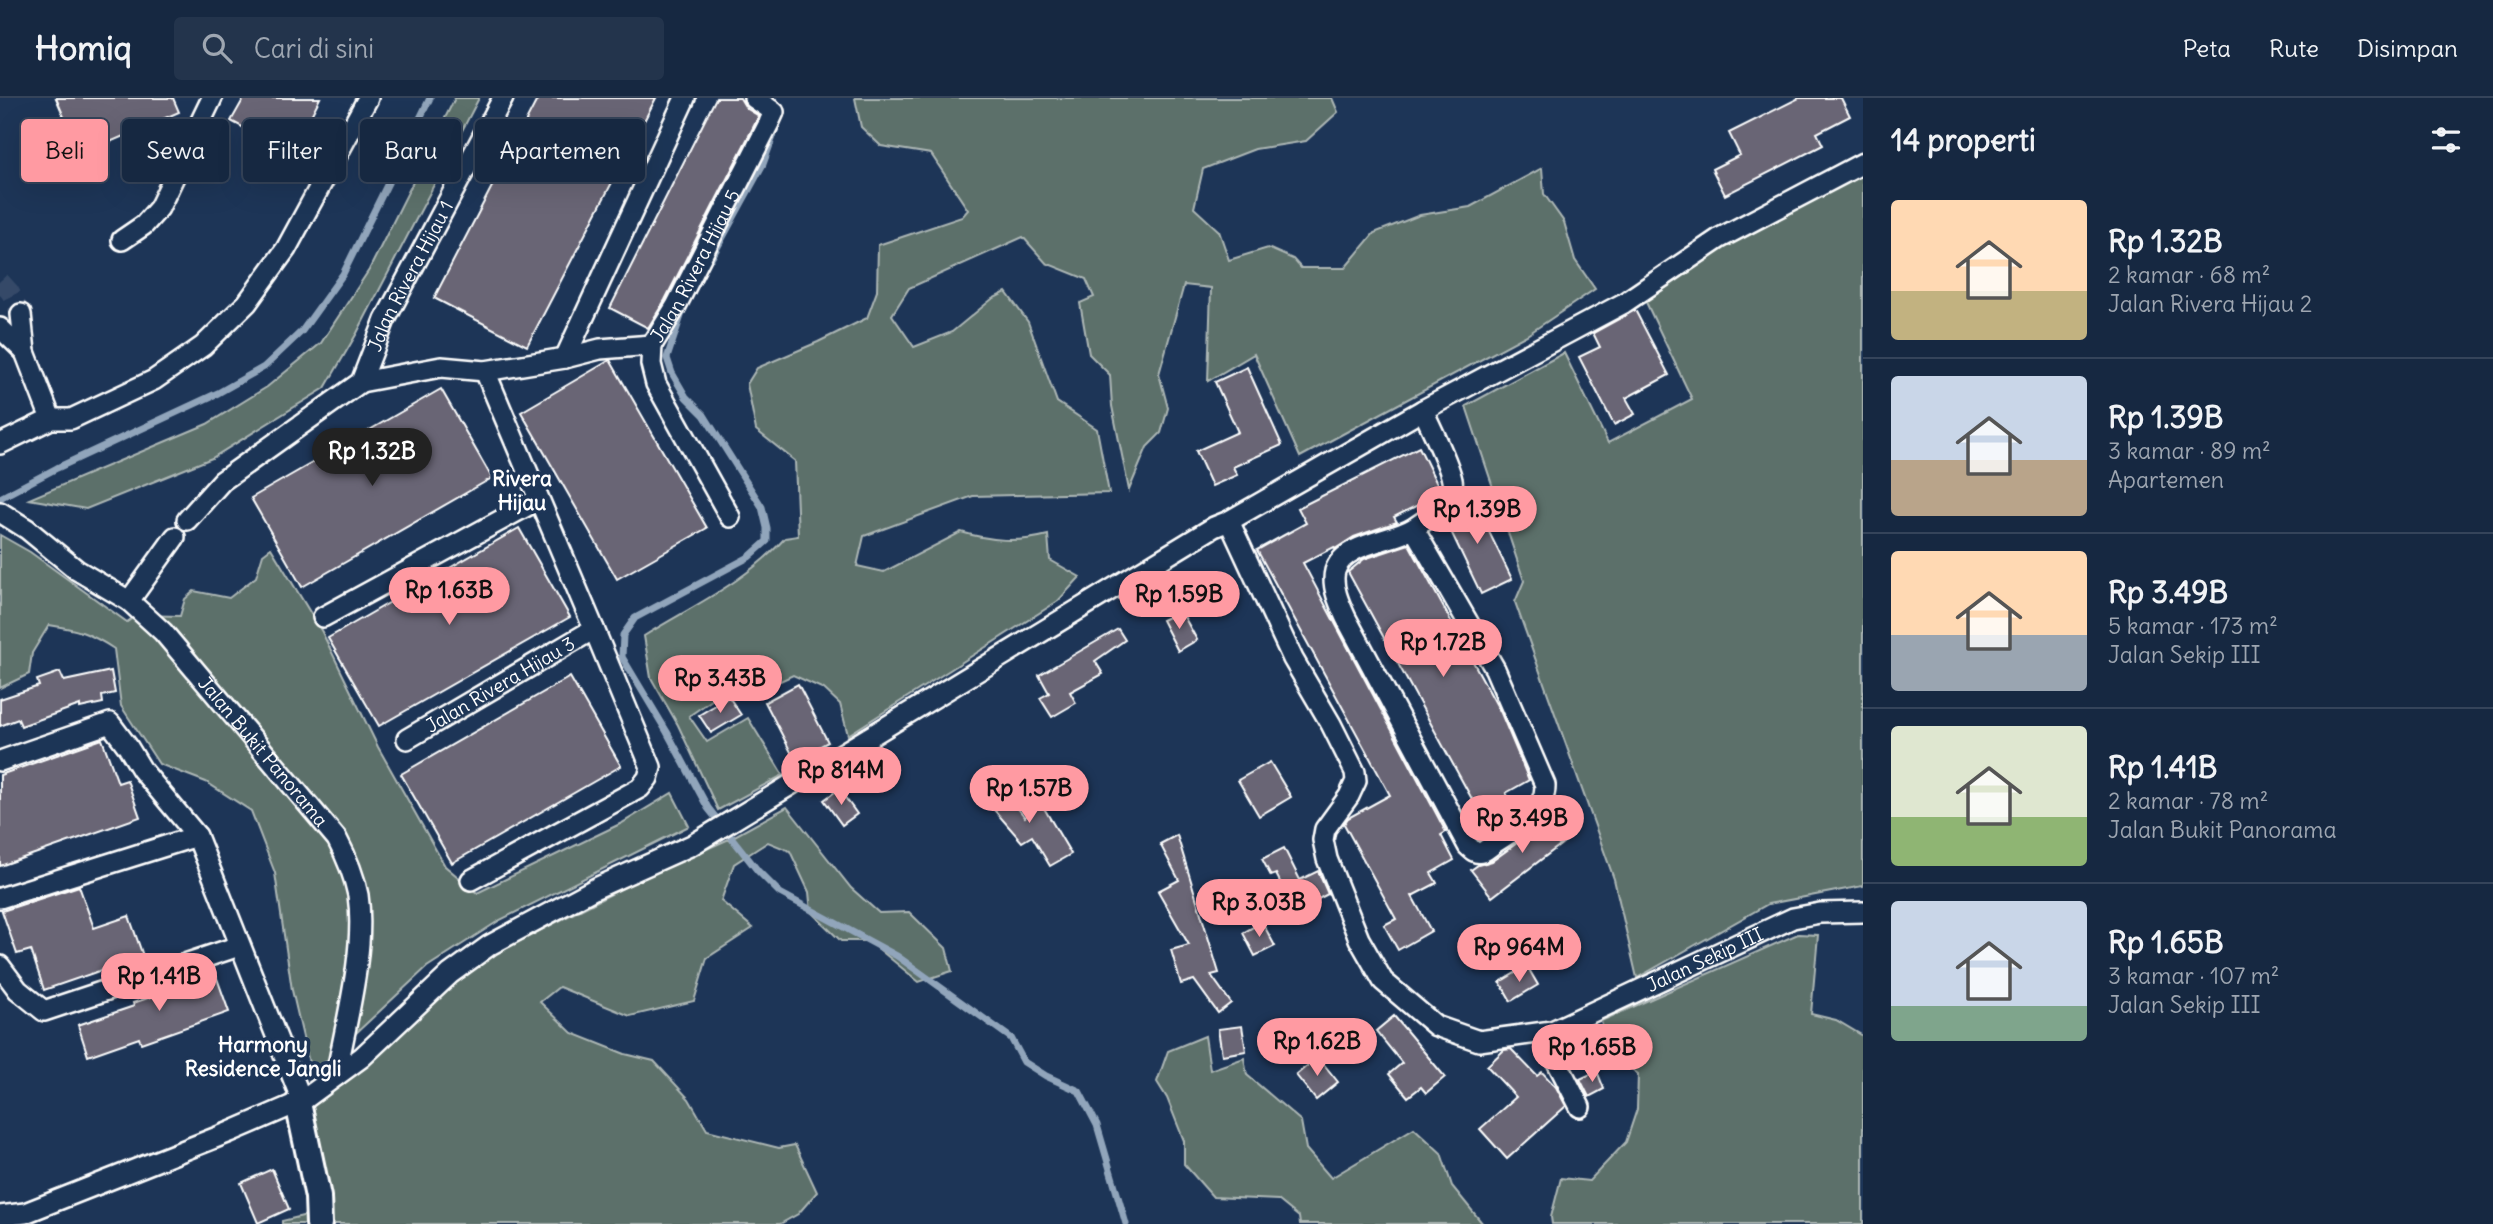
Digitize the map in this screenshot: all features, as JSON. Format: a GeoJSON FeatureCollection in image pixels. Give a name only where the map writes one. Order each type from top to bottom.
{"type":"FeatureCollection","features":[{"type":"Feature","properties":{"kind":"street"},"geometry":{"type":"LineString","coordinates":[[122,240],[144,225],[159,208],[212,98]]}},
{"type":"Feature","properties":{"kind":"street"},"geometry":{"type":"LineString","coordinates":[[0,444],[51,419],[71,419],[154,380],[203,346],[247,303],[286,249],[368,98]]}},
{"type":"Feature","properties":{"kind":"street","name":"Jalan Rivera Hijau 1"},"geometry":{"type":"LineString","coordinates":[[361,382],[385,320],[503,98]]}},
{"type":"Feature","properties":{"kind":"street"},"geometry":{"type":"LineString","coordinates":[[565,358],[685,98]]}},
{"type":"Feature","properties":{"kind":"street","name":"Jalan Rivera Hijau 5"},"geometry":{"type":"LineString","coordinates":[[730,517],[656,384],[651,364],[652,345],[676,306],[774,112],[754,98]]}},
{"type":"Feature","properties":{"kind":"street"},"geometry":{"type":"LineString","coordinates":[[13,1219],[300,1102],[362,1057],[450,974],[490,945],[596,888],[692,845],[1202,534],[1229,522],[1423,410],[1624,303],[1720,238],[1863,163]]}},
{"type":"Feature","properties":{"kind":"street"},"geometry":{"type":"LineString","coordinates":[[21,314],[25,352],[51,419]]}},
{"type":"Feature","properties":{"kind":"street"},"geometry":{"type":"LineString","coordinates":[[0,328],[25,352]]}},
{"type":"Feature","properties":{"kind":"street","name":"Jalan Rivera Hijau 1"},"geometry":{"type":"LineString","coordinates":[[187,520],[222,481],[361,382],[441,367],[485,371],[565,358],[600,349],[652,345]]}},
{"type":"Feature","properties":{"kind":"street"},"geometry":{"type":"LineString","coordinates":[[471,880],[640,788],[648,778],[650,767],[485,371]]}},
{"type":"Feature","properties":{"kind":"street"},"geometry":{"type":"LineString","coordinates":[[1414,529],[1494,669],[1545,785],[1545,795],[1531,815],[1517,829],[1482,852],[1473,851],[1468,846],[1338,601],[1335,572],[1351,553],[1414,529],[1451,496],[1453,481],[1423,410]]}},
{"type":"Feature","properties":{"kind":"street"},"geometry":{"type":"LineString","coordinates":[[323,617],[538,500]]}},
{"type":"Feature","properties":{"kind":"street","name":"Jalan Bukit Panorama"},"geometry":{"type":"LineString","coordinates":[[0,512],[27,528],[77,570],[129,601],[163,632],[337,839],[358,894],[359,933],[349,1009],[336,1076]]}},
{"type":"Feature","properties":{"kind":"street","name":"Jalan Sekip III"},"geometry":{"type":"LineString","coordinates":[[1229,522],[1293,659],[1355,772],[1356,781],[1349,796],[1325,829],[1323,840],[1326,859],[1359,939],[1383,981],[1436,1026],[1479,1041],[1552,1031],[1793,918],[1820,913],[1863,912]]}},
{"type":"Feature","properties":{"kind":"street"},"geometry":{"type":"LineString","coordinates":[[129,601],[175,537]]}},
{"type":"Feature","properties":{"kind":"street","name":"Jalan Rivera Hijau 3"},"geometry":{"type":"LineString","coordinates":[[407,739],[594,629]]}},
{"type":"Feature","properties":{"kind":"street"},"geometry":{"type":"LineString","coordinates":[[0,761],[110,723],[142,771],[197,836],[300,1102],[318,1197],[319,1224]]}},
{"type":"Feature","properties":{"kind":"street"},"geometry":{"type":"LineString","coordinates":[[0,898],[197,836]]}},
{"type":"Feature","properties":{"kind":"street"},"geometry":{"type":"LineString","coordinates":[[0,966],[18,990],[44,1012],[239,946]]}},
{"type":"Feature","properties":{"kind":"street"},"geometry":{"type":"LineString","coordinates":[[1552,1031],[1557,1062],[1580,1107]]}},
{"type":"Feature","properties":{"kind":"green space"},"geometry":{"type":"Polygon","coordinates":[[[455,98],[479,98],[461,133],[461,119],[444,119],[455,98]]]}},
{"type":"Feature","properties":{"kind":"green space"},"geometry":{"type":"Polygon","coordinates":[[[855,98],[1332,98],[1338,112],[1306,141],[1255,149],[1203,169],[1194,208],[1219,231],[1229,260],[1268,248],[1293,259],[1301,268],[1345,268],[1374,233],[1420,215],[1470,207],[1542,168],[1544,194],[1564,222],[1575,260],[1595,289],[1527,335],[1300,457],[1254,354],[1208,381],[1211,288],[1184,285],[1159,374],[1168,408],[1161,433],[1147,447],[1129,490],[1112,406],[1110,375],[1089,354],[1080,303],[1094,297],[1086,279],[1046,263],[1023,237],[909,288],[892,315],[914,347],[952,332],[992,299],[1006,292],[1028,322],[1057,402],[1097,429],[1109,493],[973,496],[864,536],[857,566],[884,572],[961,532],[1004,540],[1048,535],[1050,560],[1080,577],[1058,601],[848,735],[840,704],[824,689],[793,675],[761,690],[749,674],[689,716],[707,742],[748,718],[783,775],[718,810],[678,725],[651,678],[644,636],[754,568],[785,538],[798,536],[795,461],[756,430],[747,384],[757,368],[867,318],[877,291],[878,245],[962,217],[968,210],[931,154],[881,146],[861,127],[855,98]]]}},
{"type":"Feature","properties":{"kind":"green space"},"geometry":{"type":"Polygon","coordinates":[[[1863,167],[1863,886],[1768,904],[1637,978],[1614,879],[1515,602],[1524,581],[1466,406],[1564,353],[1608,443],[1692,399],[1645,300],[1746,233],[1863,167]]]}},
{"type":"Feature","properties":{"kind":"green space"},"geometry":{"type":"Polygon","coordinates":[[[413,182],[435,182],[357,333],[325,388],[212,458],[86,509],[29,499],[207,424],[267,387],[321,343],[369,270],[413,182]]]}},
{"type":"Feature","properties":{"kind":"green space"},"geometry":{"type":"Polygon","coordinates":[[[0,535],[30,552],[127,622],[137,615],[180,616],[185,599],[194,591],[229,598],[256,577],[263,554],[271,548],[322,632],[378,747],[445,866],[477,893],[622,823],[672,793],[689,826],[500,920],[427,967],[324,1063],[315,1067],[309,1063],[292,990],[275,873],[251,811],[206,782],[159,764],[121,706],[114,649],[90,635],[49,625],[32,653],[29,674],[0,688],[0,535]]]}},
{"type":"Feature","properties":{"kind":"green space"},"geometry":{"type":"Polygon","coordinates":[[[787,807],[851,888],[879,913],[909,912],[946,948],[952,971],[919,982],[869,941],[841,941],[811,912],[809,892],[790,851],[768,842],[734,864],[721,901],[753,928],[707,958],[694,1001],[630,1016],[559,987],[540,1002],[572,1033],[625,1054],[654,1061],[689,1099],[707,1130],[779,1148],[795,1145],[817,1192],[798,1214],[780,1224],[282,1224],[282,1221],[311,1214],[292,1110],[493,955],[642,878],[729,839],[787,807]]]}},
{"type":"Feature","properties":{"kind":"green space"},"geometry":{"type":"Polygon","coordinates":[[[1798,934],[1818,935],[1811,1014],[1836,1020],[1863,1036],[1863,1224],[1552,1224],[1551,1217],[1561,1178],[1589,1181],[1626,1142],[1637,1109],[1638,1074],[1610,1052],[1601,1021],[1798,934]]]}},
{"type":"Feature","properties":{"kind":"green space"},"geometry":{"type":"Polygon","coordinates":[[[1205,1036],[1210,1070],[1244,1058],[1247,1075],[1301,1121],[1306,1149],[1331,1178],[1414,1128],[1441,1153],[1452,1186],[1483,1224],[1300,1224],[1299,1217],[1278,1200],[1213,1197],[1184,1164],[1184,1141],[1167,1098],[1157,1082],[1168,1051],[1205,1036]]]}},
{"type":"Feature","properties":{"kind":"building"},"geometry":{"type":"Polygon","coordinates":[[[56,98],[173,98],[179,112],[163,119],[122,119],[122,137],[108,143],[108,119],[65,119],[56,98]]]}},
{"type":"Feature","properties":{"kind":"building"},"geometry":{"type":"Polygon","coordinates":[[[244,98],[320,98],[309,119],[243,119],[243,127],[231,121],[244,98]]]}},
{"type":"Feature","properties":{"kind":"building"},"geometry":{"type":"Polygon","coordinates":[[[538,98],[656,98],[645,119],[527,119],[538,98]]]}},
{"type":"Feature","properties":{"kind":"building"},"geometry":{"type":"Polygon","coordinates":[[[716,98],[740,98],[746,108],[759,116],[648,328],[610,308],[716,98]]]}},
{"type":"Feature","properties":{"kind":"building"},"geometry":{"type":"Polygon","coordinates":[[[1799,98],[1841,98],[1850,116],[1817,133],[1823,145],[1725,195],[1712,169],[1740,155],[1729,133],[1799,98]]]}},
{"type":"Feature","properties":{"kind":"building"},"geometry":{"type":"Polygon","coordinates":[[[494,182],[612,182],[527,346],[434,298],[494,182]]]}},
{"type":"Feature","properties":{"kind":"building"},"geometry":{"type":"Polygon","coordinates":[[[1635,310],[1669,375],[1626,398],[1635,414],[1614,425],[1579,357],[1600,347],[1593,333],[1635,310]]]}},
{"type":"Feature","properties":{"kind":"building"},"geometry":{"type":"Polygon","coordinates":[[[610,360],[707,528],[617,579],[521,412],[610,360]]]}},
{"type":"Feature","properties":{"kind":"building"},"geometry":{"type":"Polygon","coordinates":[[[1247,367],[1282,445],[1233,467],[1237,475],[1212,486],[1196,451],[1238,432],[1215,382],[1247,367]]]}},
{"type":"Feature","properties":{"kind":"building"},"geometry":{"type":"Polygon","coordinates":[[[441,389],[492,478],[302,587],[251,498],[441,389]]]}},
{"type":"Feature","properties":{"kind":"building"},"geometry":{"type":"Polygon","coordinates":[[[1419,447],[1439,488],[1432,498],[1394,517],[1397,522],[1354,537],[1303,563],[1446,832],[1441,835],[1454,860],[1431,873],[1437,883],[1412,896],[1431,931],[1398,950],[1384,925],[1396,919],[1344,824],[1348,818],[1390,795],[1257,550],[1306,523],[1298,508],[1419,447]]]}},
{"type":"Feature","properties":{"kind":"building"},"geometry":{"type":"Polygon","coordinates":[[[1472,497],[1512,579],[1481,594],[1445,519],[1458,504],[1472,497]]]}},
{"type":"Feature","properties":{"kind":"building"},"geometry":{"type":"Polygon","coordinates":[[[519,528],[570,617],[379,726],[328,638],[519,528]]]}},
{"type":"Feature","properties":{"kind":"building"},"geometry":{"type":"Polygon","coordinates":[[[1409,544],[1501,713],[1529,780],[1506,793],[1517,812],[1490,832],[1348,572],[1364,559],[1409,544]]]}},
{"type":"Feature","properties":{"kind":"building"},"geometry":{"type":"Polygon","coordinates":[[[1181,611],[1197,640],[1178,651],[1162,620],[1181,611]]]}},
{"type":"Feature","properties":{"kind":"building"},"geometry":{"type":"Polygon","coordinates":[[[1118,629],[1125,640],[1095,661],[1103,674],[1070,692],[1076,703],[1052,717],[1040,698],[1049,693],[1039,675],[1118,629]]]}},
{"type":"Feature","properties":{"kind":"building"},"geometry":{"type":"Polygon","coordinates":[[[111,671],[115,693],[102,696],[103,703],[80,708],[80,705],[21,726],[18,719],[0,726],[0,699],[39,686],[37,680],[60,672],[64,681],[111,671]]]}},
{"type":"Feature","properties":{"kind":"building"},"geometry":{"type":"Polygon","coordinates":[[[570,677],[621,766],[452,863],[401,774],[570,677]]]}},
{"type":"Feature","properties":{"kind":"building"},"geometry":{"type":"Polygon","coordinates":[[[798,684],[828,742],[795,760],[765,702],[798,684]]]}},
{"type":"Feature","properties":{"kind":"building"},"geometry":{"type":"Polygon","coordinates":[[[729,697],[741,715],[711,733],[699,715],[729,697]]]}},
{"type":"Feature","properties":{"kind":"building"},"geometry":{"type":"Polygon","coordinates":[[[102,739],[118,783],[127,780],[140,817],[0,866],[0,775],[102,739]]]}},
{"type":"Feature","properties":{"kind":"building"},"geometry":{"type":"Polygon","coordinates":[[[1270,762],[1291,797],[1259,816],[1238,780],[1270,762]]]}},
{"type":"Feature","properties":{"kind":"building"},"geometry":{"type":"Polygon","coordinates":[[[998,784],[1025,817],[1041,803],[1071,854],[1050,866],[1032,836],[1022,842],[982,796],[998,784]]]}},
{"type":"Feature","properties":{"kind":"building"},"geometry":{"type":"Polygon","coordinates":[[[839,789],[857,814],[842,825],[824,800],[839,789]]]}},
{"type":"Feature","properties":{"kind":"building"},"geometry":{"type":"Polygon","coordinates":[[[1551,810],[1572,836],[1492,897],[1471,870],[1492,861],[1528,835],[1551,810]]]}},
{"type":"Feature","properties":{"kind":"building"},"geometry":{"type":"Polygon","coordinates":[[[1177,835],[1219,973],[1211,975],[1231,1003],[1218,1013],[1194,980],[1181,984],[1171,950],[1189,945],[1158,891],[1179,880],[1160,844],[1177,835]]]}},
{"type":"Feature","properties":{"kind":"building"},"geometry":{"type":"Polygon","coordinates":[[[1284,848],[1300,880],[1318,871],[1328,894],[1295,911],[1276,874],[1271,876],[1262,859],[1284,848]]]}},
{"type":"Feature","properties":{"kind":"building"},"geometry":{"type":"Polygon","coordinates":[[[79,886],[94,928],[129,916],[143,956],[44,990],[31,950],[17,954],[2,911],[79,886]]]}},
{"type":"Feature","properties":{"kind":"building"},"geometry":{"type":"Polygon","coordinates":[[[1262,922],[1275,946],[1255,956],[1243,933],[1262,922]]]}},
{"type":"Feature","properties":{"kind":"building"},"geometry":{"type":"Polygon","coordinates":[[[1527,966],[1538,985],[1511,1001],[1500,982],[1527,966]]]}},
{"type":"Feature","properties":{"kind":"building"},"geometry":{"type":"Polygon","coordinates":[[[213,967],[229,1012],[141,1043],[139,1038],[88,1056],[78,1025],[134,1006],[133,1003],[160,994],[158,986],[213,967]]]}},
{"type":"Feature","properties":{"kind":"building"},"geometry":{"type":"Polygon","coordinates":[[[1394,1016],[1445,1077],[1426,1093],[1421,1087],[1408,1097],[1389,1074],[1402,1063],[1376,1031],[1394,1016]]]}},
{"type":"Feature","properties":{"kind":"building"},"geometry":{"type":"Polygon","coordinates":[[[1242,1026],[1246,1051],[1222,1055],[1218,1029],[1242,1026]]]}},
{"type":"Feature","properties":{"kind":"building"},"geometry":{"type":"Polygon","coordinates":[[[1511,1049],[1537,1076],[1542,1072],[1556,1087],[1566,1106],[1507,1159],[1480,1129],[1516,1097],[1487,1066],[1504,1050],[1511,1049]]]}},
{"type":"Feature","properties":{"kind":"building"},"geometry":{"type":"Polygon","coordinates":[[[1318,1057],[1338,1082],[1316,1100],[1296,1075],[1318,1057]]]}},
{"type":"Feature","properties":{"kind":"building"},"geometry":{"type":"Polygon","coordinates":[[[1597,1071],[1604,1089],[1589,1097],[1580,1079],[1597,1071]]]}},
{"type":"Feature","properties":{"kind":"building"},"geometry":{"type":"Polygon","coordinates":[[[272,1169],[289,1209],[258,1223],[241,1183],[272,1169]]]}},
{"type":"Feature","properties":{"kind":"waterway"},"geometry":{"type":"LineString","coordinates":[[0,498],[57,468],[218,393],[264,367],[302,331],[343,274],[430,98]]}},
{"type":"Feature","properties":{"kind":"waterway"},"geometry":{"type":"LineString","coordinates":[[712,257],[763,164],[779,120]]}},
{"type":"Feature","properties":{"kind":"waterway"},"geometry":{"type":"LineString","coordinates":[[683,310],[667,358],[672,373],[686,397],[704,415],[762,507],[767,541],[749,557],[635,618],[623,635],[622,657],[708,808],[758,871],[780,893],[897,956],[1011,1038],[1024,1062],[1046,1076],[1079,1091],[1097,1125],[1126,1224]]}},
{"type":"Feature","properties":{"kind":"tunnel"},"geometry":{"type":"LineString","coordinates":[[0,281],[10,292],[21,314]]}},
{"type":"Feature","properties":{"kind":"district","name":"Rivera Hijau"},"geometry":{"type":"Point","coordinates":[522,491]}},
{"type":"Feature","properties":{"kind":"district","name":"Harmony Residence Jangli"},"geometry":{"type":"Point","coordinates":[263,1057]}}]}
